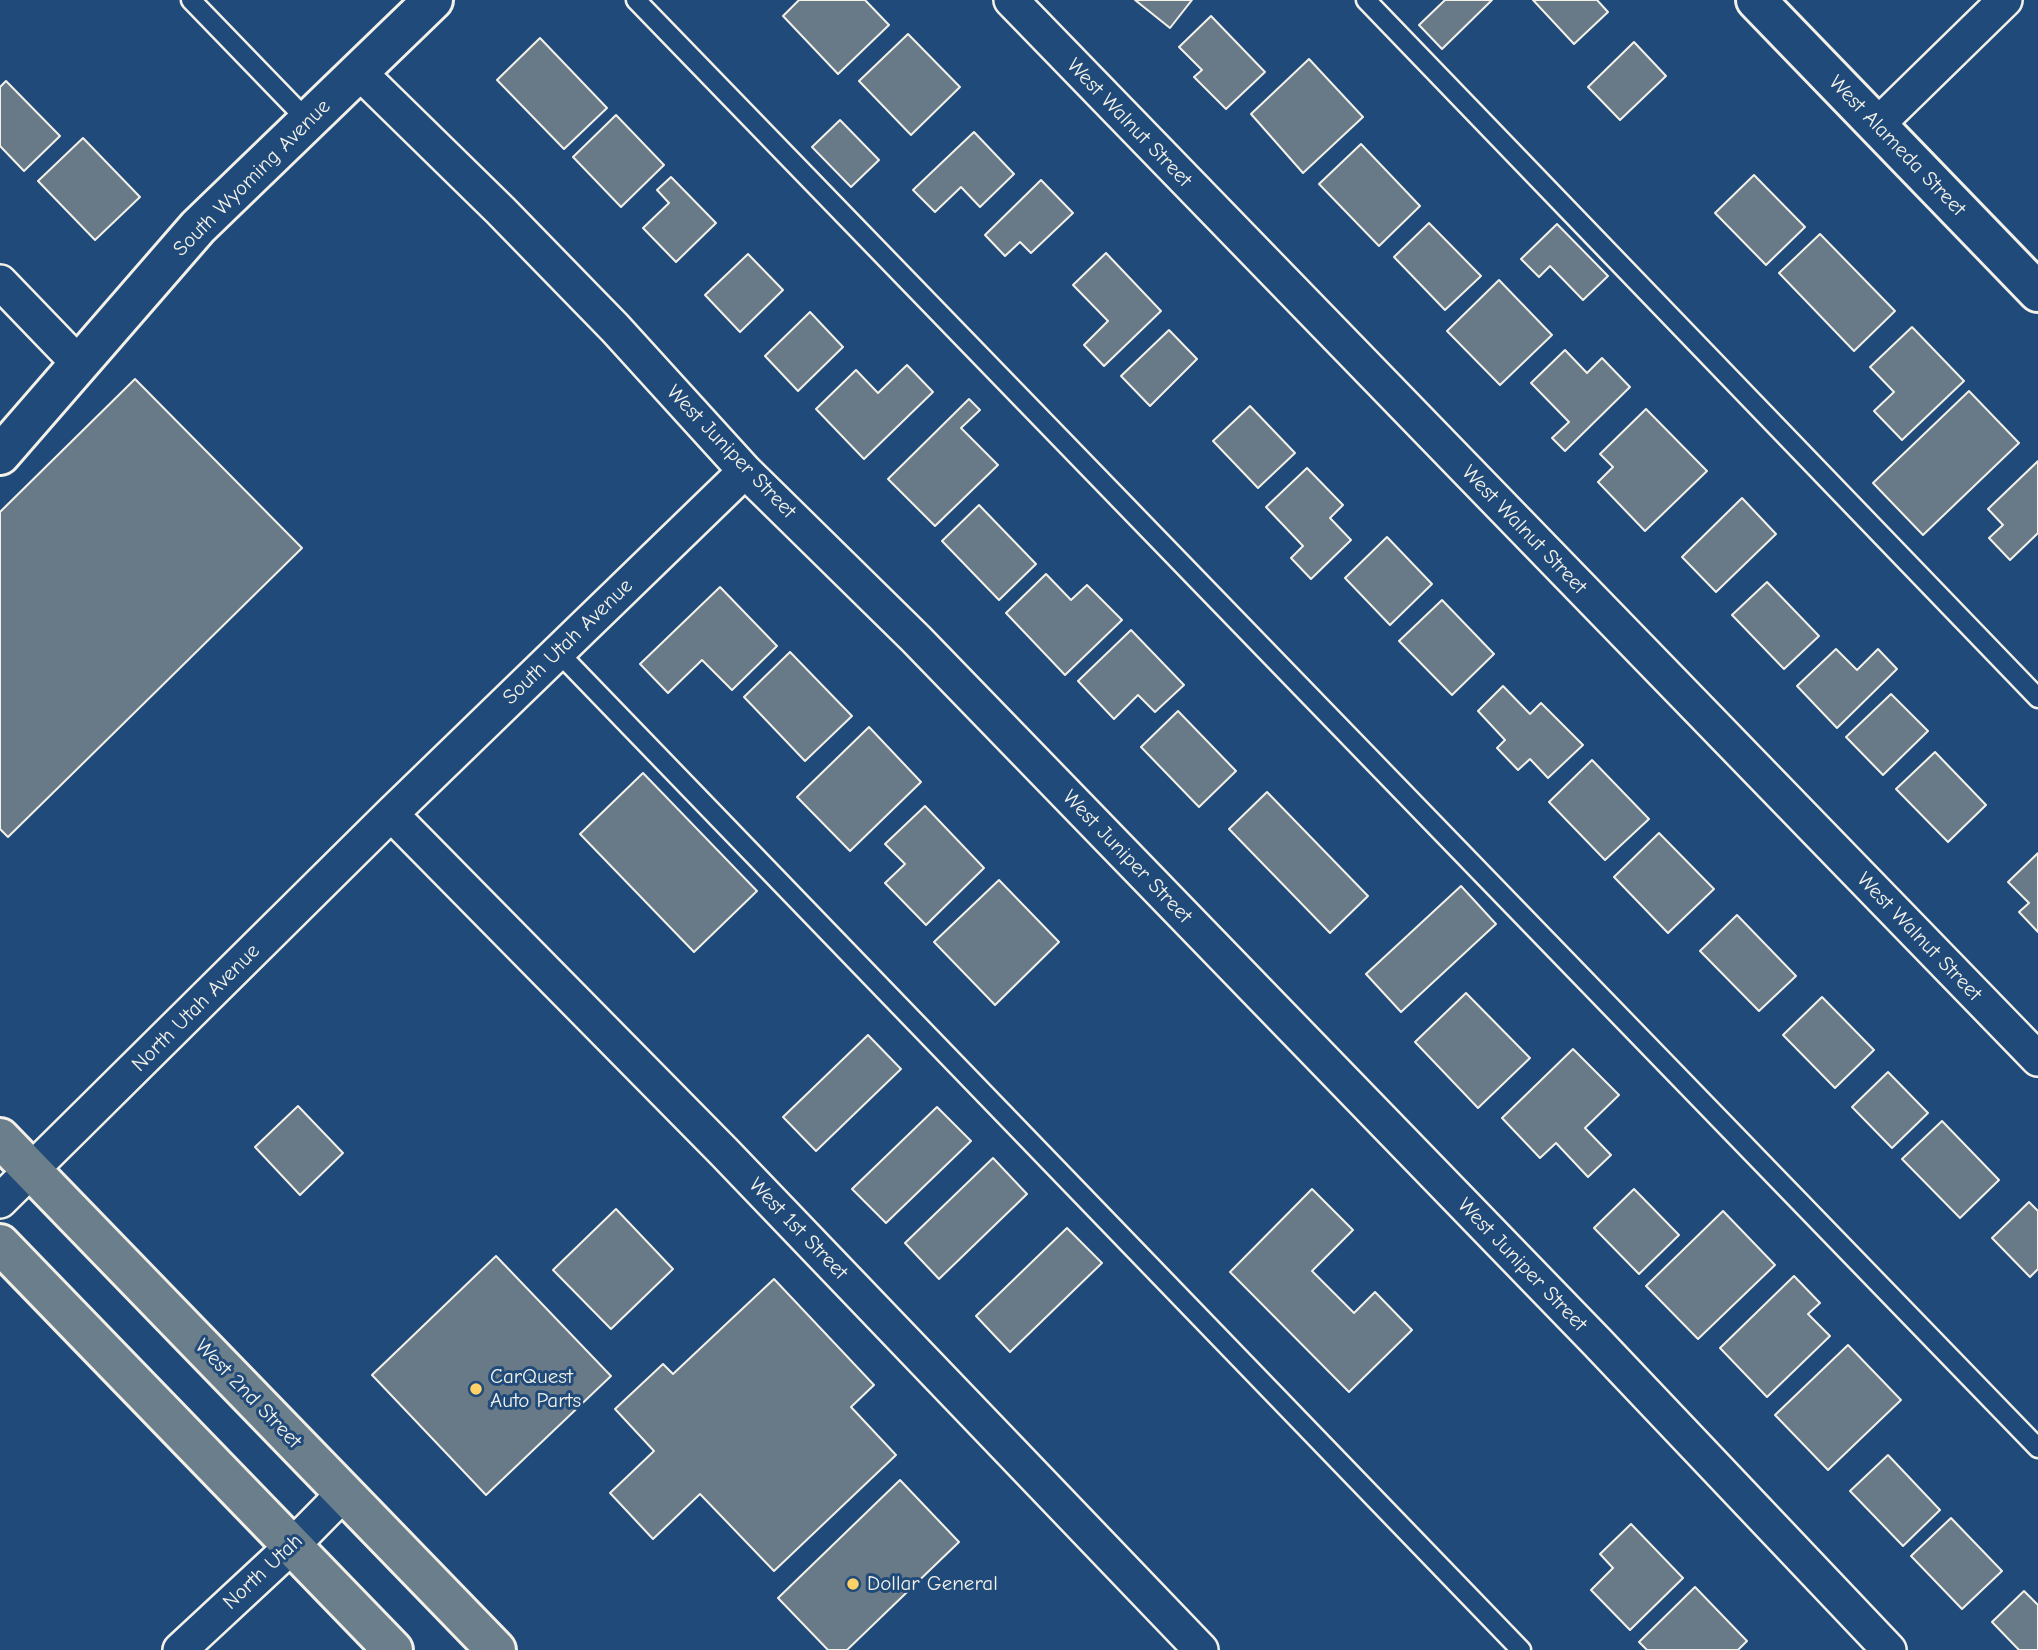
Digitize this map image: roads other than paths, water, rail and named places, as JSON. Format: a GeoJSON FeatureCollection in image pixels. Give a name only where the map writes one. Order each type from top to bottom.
{"type":"FeatureCollection","features":[{"type":"Feature","properties":{"kind":"main road","name":"West 2nd Street"},"geometry":{"type":"LineString","coordinates":[[0,1138],[496,1650]]}},
{"type":"Feature","properties":{"kind":"main road"},"geometry":{"type":"LineString","coordinates":[[0,1244],[393,1650]]}},
{"type":"Feature","properties":{"kind":"street","name":"South Wyoming Avenue"},"geometry":{"type":"LineString","coordinates":[[0,455],[198,227],[433,0]]}},
{"type":"Feature","properties":{"kind":"street","name":"West Walnut Street"},"geometry":{"type":"LineString","coordinates":[[1011,0],[2038,1059]]}},
{"type":"Feature","properties":{"kind":"street","name":"West Alameda Street"},"geometry":{"type":"LineString","coordinates":[[1756,0],[2038,292]]}},
{"type":"Feature","properties":{"kind":"street"},"geometry":{"type":"LineString","coordinates":[[1877,125],[2005,0]]}},
{"type":"Feature","properties":{"kind":"street","name":"West Juniper Street"},"geometry":{"type":"LineString","coordinates":[[359,72],[501,211],[615,328],[745,471],[916,639],[1597,1342],[1889,1650]]}},
{"type":"Feature","properties":{"kind":"street"},"geometry":{"type":"LineString","coordinates":[[0,282],[80,365]]}},
{"type":"Feature","properties":{"kind":"street","name":"South Utah Avenue"},"geometry":{"type":"LineString","coordinates":[[391,814],[745,471]]}},
{"type":"Feature","properties":{"kind":"street","name":"North Utah Avenue"},"geometry":{"type":"LineString","coordinates":[[0,1201],[391,814]]}},
{"type":"Feature","properties":{"kind":"street","name":"West 1st Street"},"geometry":{"type":"LineString","coordinates":[[391,814],[724,1152],[1201,1650]]}},
{"type":"Feature","properties":{"kind":"street","name":"North Utah"},"geometry":{"type":"LineString","coordinates":[[180,1650],[292,1546],[344,1493]]}},
{"type":"Feature","properties":{"kind":"lane"},"geometry":{"type":"LineString","coordinates":[[191,0],[308,121]]}},
{"type":"Feature","properties":{"kind":"lane"},"geometry":{"type":"LineString","coordinates":[[636,0],[2038,1448]]}},
{"type":"Feature","properties":{"kind":"lane"},"geometry":{"type":"LineString","coordinates":[[1366,0],[2038,698]]}},
{"type":"Feature","properties":{"kind":"lane"},"geometry":{"type":"LineString","coordinates":[[558,652],[1521,1650]]}},
{"type":"Feature","properties":{"kind":"place","name":"CarQuest Auto Parts"},"geometry":{"type":"Point","coordinates":[476,1389]}},
{"type":"Feature","properties":{"kind":"place","name":"Dollar General"},"geometry":{"type":"Point","coordinates":[853,1584]}}]}
